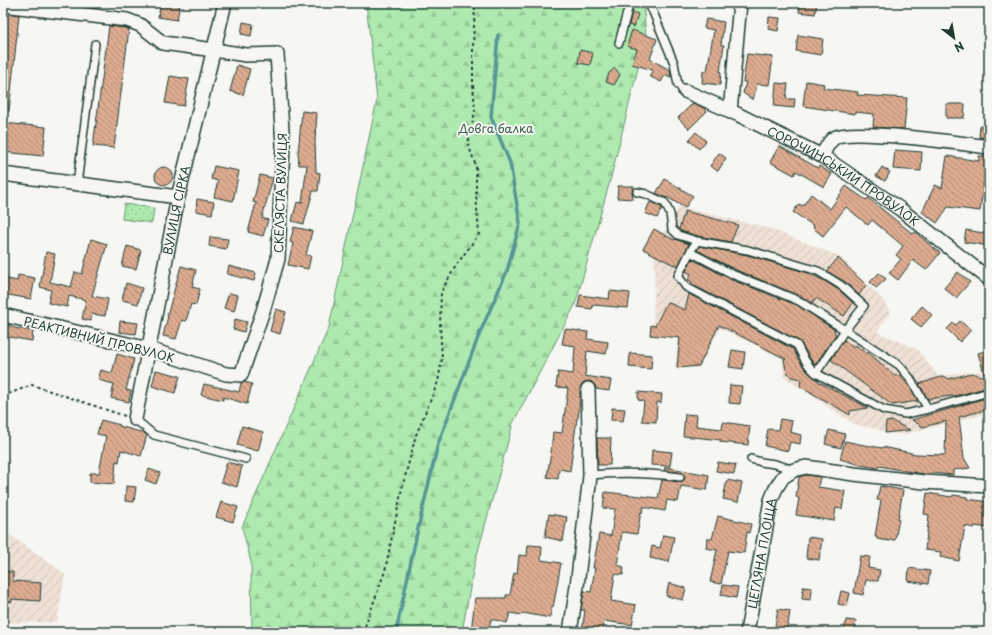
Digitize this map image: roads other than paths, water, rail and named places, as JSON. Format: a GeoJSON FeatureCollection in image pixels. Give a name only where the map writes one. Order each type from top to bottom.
{"type":"FeatureCollection","features":[{"type":"Feature","properties":{"kind":"street","name":"ВУЛИЦЯ СІРКА"},"geometry":{"type":"LineString","coordinates":[[135,419],[178,198],[225,3]]}},
{"type":"Feature","properties":{"kind":"street"},"geometry":{"type":"LineString","coordinates":[[730,112],[740,3]]}},
{"type":"Feature","properties":{"kind":"street"},"geometry":{"type":"LineString","coordinates":[[3,5],[127,20],[140,25],[163,43],[214,50]]}},
{"type":"Feature","properties":{"kind":"street","name":"СКЕЛЯСТА ВУЛИЦЯ"},"geometry":{"type":"LineString","coordinates":[[214,50],[246,55],[277,54],[283,145],[278,258],[263,311],[241,375]]}},
{"type":"Feature","properties":{"kind":"street","name":"СОРОЧИНСЬКИЙ ПРОВУЛОК"},"geometry":{"type":"LineString","coordinates":[[685,91],[737,114],[822,156],[900,209],[989,279]]}},
{"type":"Feature","properties":{"kind":"street"},"geometry":{"type":"LineString","coordinates":[[822,156],[827,146],[834,138],[846,134],[886,135],[989,147]]}},
{"type":"Feature","properties":{"kind":"street"},"geometry":{"type":"LineString","coordinates":[[3,174],[178,198]]}},
{"type":"Feature","properties":{"kind":"street","name":"РЕАКТИВНИЙ ПРОВУЛОК"},"geometry":{"type":"LineString","coordinates":[[3,315],[149,349],[226,374],[241,375]]}},
{"type":"Feature","properties":{"kind":"street"},"geometry":{"type":"LineString","coordinates":[[570,632],[590,475],[588,389]]}},
{"type":"Feature","properties":{"kind":"street"},"geometry":{"type":"LineString","coordinates":[[788,474],[806,467],[924,482],[989,486]]}},
{"type":"Feature","properties":{"kind":"street","name":"ЦЕГЛЯНА ПЛОЩА"},"geometry":{"type":"LineString","coordinates":[[747,632],[771,500],[776,488],[788,474]]}},
{"type":"Feature","properties":{"kind":"lane"},"geometry":{"type":"LineString","coordinates":[[619,43],[629,5],[631,3]]}},
{"type":"Feature","properties":{"kind":"lane"},"geometry":{"type":"LineString","coordinates":[[648,3],[674,63],[678,85],[685,91]]}},
{"type":"Feature","properties":{"kind":"lane"},"geometry":{"type":"LineString","coordinates":[[77,184],[95,44]]}},
{"type":"Feature","properties":{"kind":"lane"},"geometry":{"type":"LineString","coordinates":[[638,192],[665,203],[670,214],[672,229],[678,235],[697,241],[748,250],[818,271],[842,286],[864,306],[845,330],[816,373]]}},
{"type":"Feature","properties":{"kind":"lane"},"geometry":{"type":"LineString","coordinates":[[697,241],[678,276],[686,287],[797,345],[808,365],[816,373],[884,410],[906,414],[989,392]]}},
{"type":"Feature","properties":{"kind":"lane"},"geometry":{"type":"LineString","coordinates":[[690,252],[734,275],[799,302],[899,365],[910,378],[928,409]]}},
{"type":"Feature","properties":{"kind":"lane"},"geometry":{"type":"LineString","coordinates":[[135,419],[154,435],[246,459]]}},
{"type":"Feature","properties":{"kind":"lane"},"geometry":{"type":"LineString","coordinates":[[751,459],[775,464],[788,474]]}},
{"type":"Feature","properties":{"kind":"lane"},"geometry":{"type":"LineString","coordinates":[[590,475],[607,473],[657,474],[680,477]]}},
{"type":"Feature","properties":{"kind":"waterway"},"geometry":{"type":"LineString","coordinates":[[396,632],[438,444],[479,335],[507,271],[520,223],[510,163],[491,117],[498,35]]}},
{"type":"Feature","properties":{"kind":"park label","name":"Довга балка"},"geometry":{"type":"Point","coordinates":[496,128]}}]}
